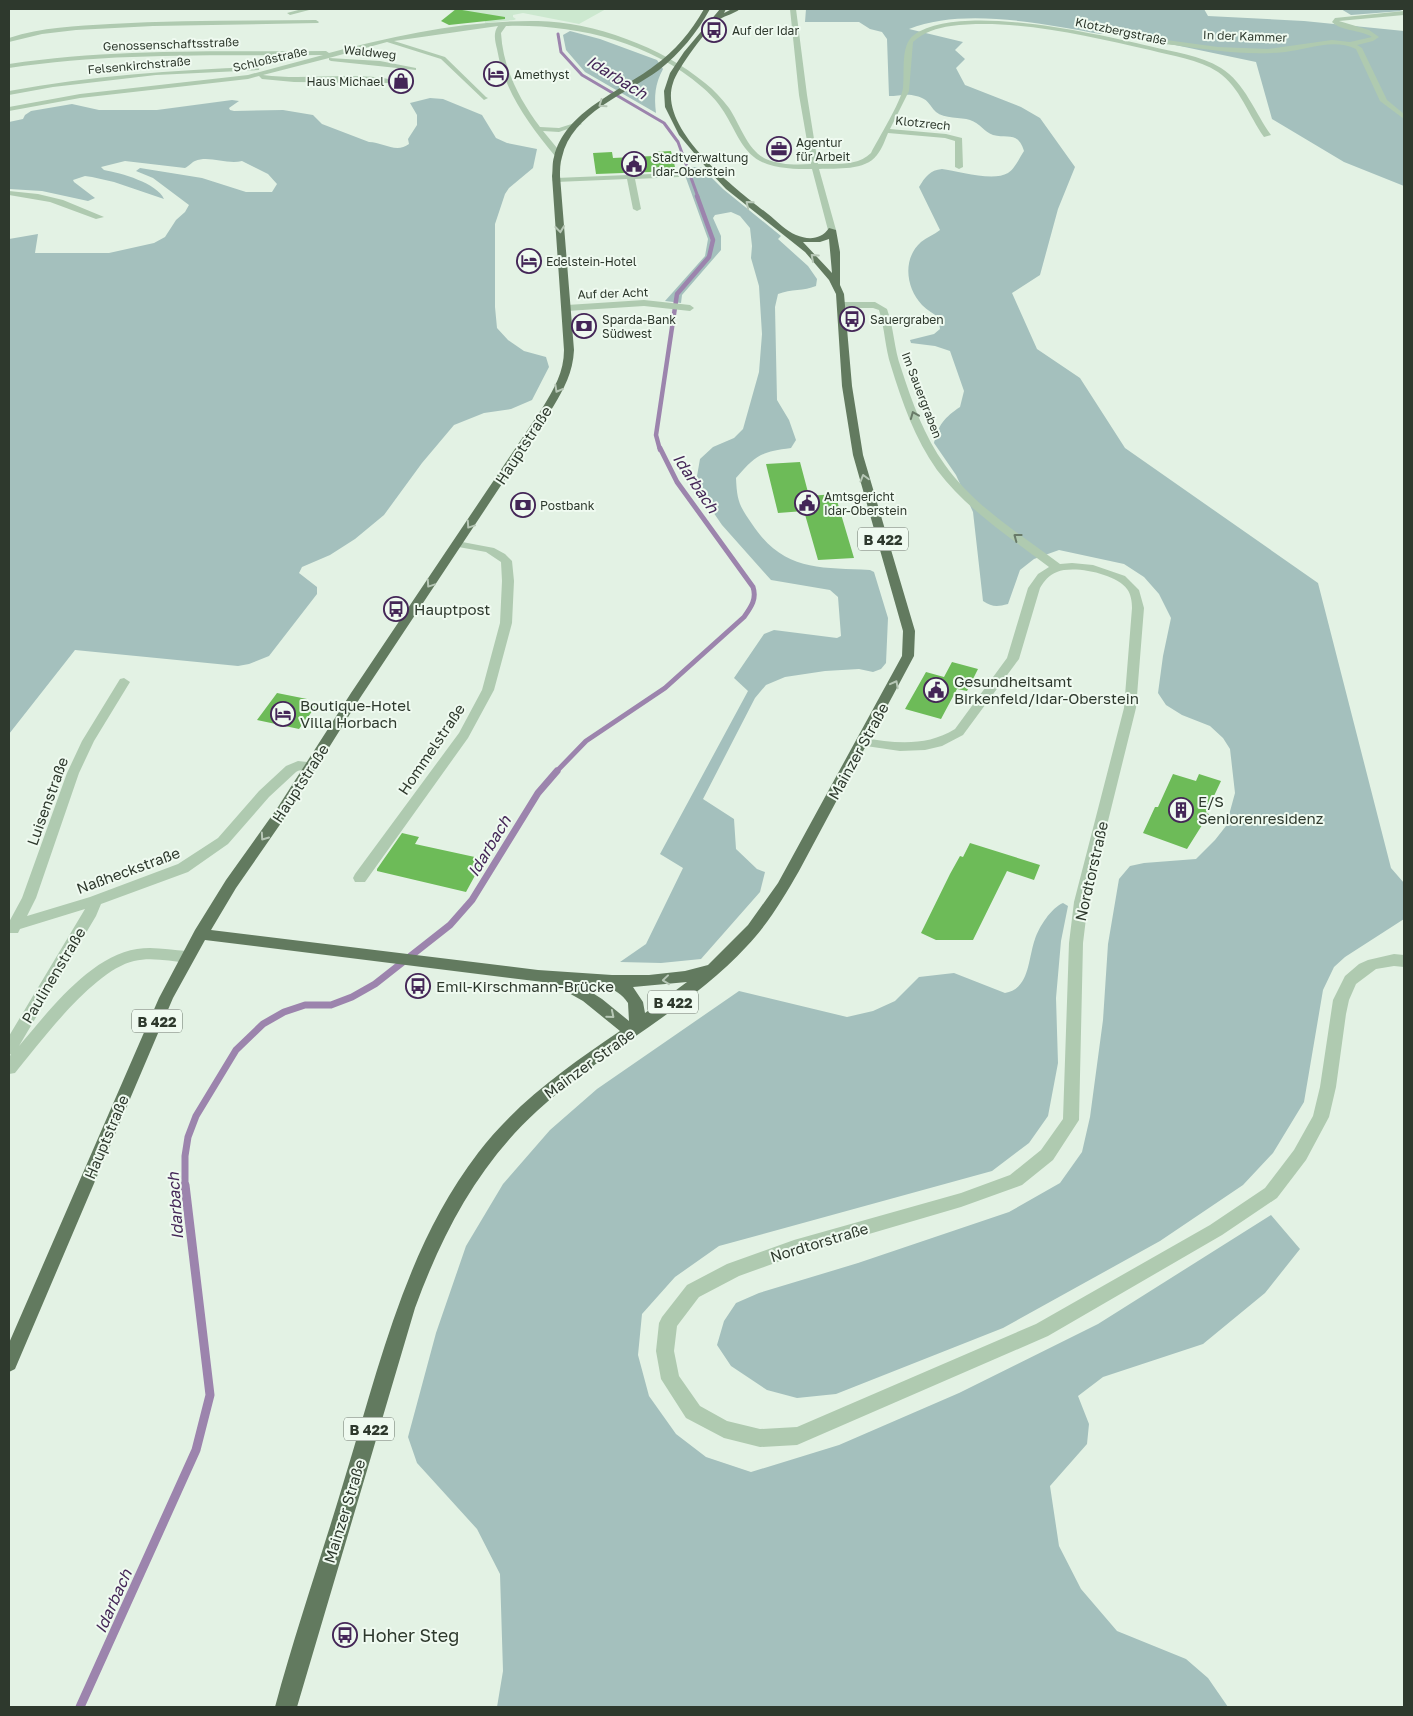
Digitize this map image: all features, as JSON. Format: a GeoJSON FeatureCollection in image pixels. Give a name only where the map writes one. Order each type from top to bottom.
{"type":"FeatureCollection","features":[{"type":"Feature","properties":{"kind":"main road","name":"B 422"},"geometry":{"type":"LineString","coordinates":[[558,154],[566,138],[578,124],[601,104],[663,62],[683,44],[702,19],[707,9]]}},
{"type":"Feature","properties":{"kind":"main road","name":"B 422"},"geometry":{"type":"LineString","coordinates":[[723,9],[677,67],[670,81],[667,101],[672,116],[700,157],[718,177],[788,234],[829,271],[837,283]]}},
{"type":"Feature","properties":{"kind":"main road"},"geometry":{"type":"LineString","coordinates":[[717,18],[737,9]]}},
{"type":"Feature","properties":{"kind":"main road"},"geometry":{"type":"LineString","coordinates":[[697,10],[702,19]]}},
{"type":"Feature","properties":{"kind":"main road","name":"Hauptstraße"},"geometry":{"type":"LineString","coordinates":[[9,1363],[166,998],[187,957],[231,884],[548,407],[565,377],[569,358],[556,180],[558,154]]}},
{"type":"Feature","properties":{"kind":"main road"},"geometry":{"type":"LineString","coordinates":[[788,234],[804,239],[818,240],[827,238],[832,230]]}},
{"type":"Feature","properties":{"kind":"main road"},"geometry":{"type":"LineString","coordinates":[[832,230],[836,252],[837,283]]}},
{"type":"Feature","properties":{"kind":"main road","name":"Mainzer Straße"},"geometry":{"type":"LineString","coordinates":[[286,1707],[406,1308],[431,1242],[446,1215],[478,1163],[503,1134],[560,1082],[685,993],[744,940],[760,919],[799,858],[905,665],[910,641],[888,554],[858,455],[847,386],[842,304],[837,283]]}},
{"type":"Feature","properties":{"kind":"main road"},"geometry":{"type":"LineString","coordinates":[[200,934],[538,976],[612,981],[672,979],[695,975],[713,969]]}},
{"type":"Feature","properties":{"kind":"main road"},"geometry":{"type":"LineString","coordinates":[[538,976],[557,980],[580,991],[632,1032],[637,1022],[636,1004],[623,986],[612,981]]}},
{"type":"Feature","properties":{"kind":"street"},"geometry":{"type":"LineString","coordinates":[[290,13],[310,9]]}},
{"type":"Feature","properties":{"kind":"street"},"geometry":{"type":"LineString","coordinates":[[792,9],[803,95],[815,167],[832,230]]}},
{"type":"Feature","properties":{"kind":"street","name":"In der Kammer"},"geometry":{"type":"LineString","coordinates":[[1105,38],[1121,36],[1182,44],[1269,51],[1328,42],[1350,44],[1371,40],[1376,37],[1368,32],[1339,25],[1335,20],[1404,13]]}},
{"type":"Feature","properties":{"kind":"street"},"geometry":{"type":"LineString","coordinates":[[265,22],[270,14]]}},
{"type":"Feature","properties":{"kind":"street"},"geometry":{"type":"LineString","coordinates":[[9,40],[34,33],[80,28],[170,23],[316,22]]}},
{"type":"Feature","properties":{"kind":"street"},"geometry":{"type":"LineString","coordinates":[[558,154],[520,106],[508,84],[502,63],[498,32],[500,27],[504,25],[528,23],[576,28],[609,35],[644,49],[680,68],[704,85],[726,109],[751,151],[762,160],[789,167],[815,167]]}},
{"type":"Feature","properties":{"kind":"street","name":"Klotzbergstraße"},"geometry":{"type":"LineString","coordinates":[[815,167],[854,165],[867,161],[874,154],[906,91],[910,42],[917,35],[951,25],[989,23],[1073,32],[1187,57],[1220,70],[1234,83],[1257,123],[1267,135]]}},
{"type":"Feature","properties":{"kind":"street","name":"Schloßstraße"},"geometry":{"type":"LineString","coordinates":[[9,110],[80,96],[256,76],[387,40],[486,25],[504,25]]}},
{"type":"Feature","properties":{"kind":"street"},"geometry":{"type":"LineString","coordinates":[[387,40],[446,59],[484,98]]}},
{"type":"Feature","properties":{"kind":"street"},"geometry":{"type":"LineString","coordinates":[[1350,44],[1359,48],[1384,102],[1404,116]]}},
{"type":"Feature","properties":{"kind":"street","name":"Genossenschaftsstraße"},"geometry":{"type":"LineString","coordinates":[[9,66],[62,60],[147,55],[310,52],[334,54]]}},
{"type":"Feature","properties":{"kind":"street","name":"Waldweg"},"geometry":{"type":"LineString","coordinates":[[323,58],[380,63],[414,69]]}},
{"type":"Feature","properties":{"kind":"street","name":"Felsenkirchstraße"},"geometry":{"type":"LineString","coordinates":[[9,93],[52,85],[163,73],[251,69],[272,71]]}},
{"type":"Feature","properties":{"kind":"street"},"geometry":{"type":"LineString","coordinates":[[256,76],[284,79],[392,81]]}},
{"type":"Feature","properties":{"kind":"street"},"geometry":{"type":"LineString","coordinates":[[538,128],[556,130],[578,124]]}},
{"type":"Feature","properties":{"kind":"street","name":"Klotzrech"},"geometry":{"type":"LineString","coordinates":[[886,131],[956,138],[959,140],[959,167]]}},
{"type":"Feature","properties":{"kind":"street"},"geometry":{"type":"LineString","coordinates":[[556,180],[676,175]]}},
{"type":"Feature","properties":{"kind":"street"},"geometry":{"type":"LineString","coordinates":[[631,178],[637,209]]}},
{"type":"Feature","properties":{"kind":"street"},"geometry":{"type":"LineString","coordinates":[[9,193],[51,200],[75,207],[92,216],[100,216]]}},
{"type":"Feature","properties":{"kind":"street","name":"Auf der Acht"},"geometry":{"type":"LineString","coordinates":[[566,308],[644,303],[686,308]]}},
{"type":"Feature","properties":{"kind":"street","name":"Im Sauergraben"},"geometry":{"type":"LineString","coordinates":[[842,304],[871,305],[883,309],[895,365],[922,436],[936,461],[950,479],[984,512],[1056,567]]}},
{"type":"Feature","properties":{"kind":"street","name":"Hommelstraße"},"geometry":{"type":"LineString","coordinates":[[360,878],[464,735],[488,690],[496,665],[506,623],[508,581],[506,561],[500,555],[488,550],[457,544]]}},
{"type":"Feature","properties":{"kind":"street","name":"Nordtorstraße"},"geometry":{"type":"LineString","coordinates":[[1056,567],[1086,566],[1117,576],[1130,584],[1137,594],[1138,608],[1130,708],[1081,902],[1076,942],[1071,1120],[1047,1155],[1016,1180],[961,1200],[794,1248],[733,1270],[693,1291],[668,1323],[665,1351],[670,1379],[693,1412],[724,1429],[760,1438],[797,1436],[1042,1330],[1216,1230],[1271,1193],[1300,1155],[1321,1116],[1328,1087],[1338,1014],[1341,1000],[1350,980],[1364,968],[1374,964],[1394,960],[1404,961]]}},
{"type":"Feature","properties":{"kind":"street"},"geometry":{"type":"LineString","coordinates":[[863,742],[905,748],[937,744],[959,732],[1014,659],[1019,647],[1032,591],[1040,576],[1056,567]]}},
{"type":"Feature","properties":{"kind":"street","name":"Luisenstraße"},"geometry":{"type":"LineString","coordinates":[[11,929],[29,898],[73,773],[88,741],[124,682]]}},
{"type":"Feature","properties":{"kind":"street","name":"Naßheckstraße"},"geometry":{"type":"LineString","coordinates":[[11,929],[165,876],[198,859],[223,841],[283,775],[298,765],[311,766]]}},
{"type":"Feature","properties":{"kind":"street","name":"Paulinenstraße"},"geometry":{"type":"LineString","coordinates":[[9,1049],[91,912],[95,901]]}},
{"type":"Feature","properties":{"kind":"street","name":"Paulinenstraße"},"geometry":{"type":"LineString","coordinates":[[9,1068],[79,991],[103,970],[127,956],[144,953],[187,957]]}},
{"type":"Feature","properties":{"kind":"shaded area"},"geometry":{"type":"Polygon","coordinates":[[[440,9],[606,9],[579,24],[523,13],[513,15],[516,19],[514,20],[485,23],[484,14],[440,9]]]}},
{"type":"Feature","properties":{"kind":"shaded area"},"geometry":{"type":"Polygon","coordinates":[[[806,9],[1204,9],[1208,16],[1304,21],[1404,31],[1404,186],[1344,162],[1272,119],[1256,62],[1118,33],[1101,34],[1029,22],[979,18],[954,19],[931,22],[909,29],[963,42],[955,50],[965,59],[956,68],[965,85],[1021,107],[1040,118],[1075,167],[1058,209],[1040,275],[1012,293],[1037,349],[1080,378],[1125,448],[1318,583],[1391,868],[1404,883],[1404,919],[1345,957],[1334,967],[1323,990],[1304,1102],[1273,1153],[1243,1185],[1160,1241],[1003,1328],[836,1394],[797,1398],[767,1390],[731,1366],[717,1345],[724,1321],[736,1303],[759,1293],[858,1263],[1009,1212],[1060,1183],[1082,1152],[1090,1117],[1103,1020],[1108,944],[1119,879],[1130,866],[1144,863],[1196,859],[1226,826],[1235,793],[1230,749],[1223,738],[1210,726],[1182,715],[1166,705],[1158,693],[1171,618],[1159,594],[1144,577],[1124,564],[1059,550],[1034,559],[1020,570],[1008,604],[995,606],[983,601],[973,512],[956,475],[934,443],[943,422],[960,407],[964,391],[950,351],[935,346],[911,343],[910,340],[934,334],[940,329],[938,317],[922,305],[912,290],[908,274],[911,257],[915,249],[921,242],[940,230],[919,187],[923,180],[934,171],[942,169],[985,176],[1002,175],[1012,169],[1024,151],[1016,138],[993,135],[970,120],[939,114],[926,100],[920,97],[909,95],[889,96],[887,39],[882,32],[870,29],[859,22],[805,22],[806,9]]]}},
{"type":"Feature","properties":{"kind":"shaded area"},"geometry":{"type":"Polygon","coordinates":[[[1341,9],[1398,9],[1402,11],[1351,15],[1341,9]]]}},
{"type":"Feature","properties":{"kind":"shaded area"},"geometry":{"type":"Polygon","coordinates":[[[570,31],[600,39],[657,60],[663,69],[656,90],[656,113],[585,72],[566,50],[563,35],[570,31]]]}},
{"type":"Feature","properties":{"kind":"shaded area"},"geometry":{"type":"Polygon","coordinates":[[[430,98],[443,99],[482,115],[496,138],[507,143],[537,149],[533,168],[509,188],[505,194],[495,224],[495,307],[497,328],[508,340],[524,351],[546,357],[549,367],[532,400],[511,409],[484,413],[454,425],[422,463],[384,515],[355,539],[330,555],[302,567],[299,573],[317,587],[317,594],[269,656],[238,666],[75,650],[9,734],[9,239],[38,234],[35,253],[109,253],[154,243],[165,237],[189,205],[153,178],[136,171],[140,168],[202,178],[246,192],[272,192],[277,184],[268,174],[242,161],[230,162],[200,159],[185,168],[125,161],[101,167],[104,170],[129,176],[154,188],[164,199],[114,182],[85,176],[73,180],[95,198],[88,201],[42,191],[9,189],[9,122],[23,119],[31,111],[72,104],[99,110],[157,110],[232,100],[239,101],[229,108],[230,110],[283,110],[313,115],[322,124],[369,142],[399,148],[409,144],[408,139],[417,125],[417,115],[410,103],[430,98]]]}},
{"type":"Feature","properties":{"kind":"shaded area"},"geometry":{"type":"Polygon","coordinates":[[[682,167],[701,167],[723,189],[781,236],[778,239],[808,266],[817,279],[816,286],[778,294],[775,307],[777,400],[789,420],[796,440],[791,448],[766,453],[754,459],[736,478],[737,492],[744,512],[764,540],[790,559],[819,567],[870,570],[874,572],[888,618],[886,663],[881,669],[873,672],[859,669],[825,671],[785,677],[766,685],[755,698],[703,799],[734,819],[736,849],[757,869],[765,872],[760,892],[701,959],[661,963],[620,962],[646,944],[683,868],[660,854],[748,691],[734,678],[764,634],[774,630],[837,638],[841,636],[838,597],[830,590],[771,580],[722,525],[709,506],[697,476],[700,459],[713,447],[734,438],[743,429],[759,372],[762,334],[759,286],[751,258],[750,228],[740,216],[731,212],[715,215],[713,218],[721,236],[721,250],[682,295],[681,303],[665,301],[705,256],[708,239],[682,167]]]}},
{"type":"Feature","properties":{"kind":"shaded area"},"geometry":{"type":"Polygon","coordinates":[[[1063,903],[1068,906],[1061,941],[1056,998],[1058,1063],[1048,1116],[1029,1143],[992,1171],[719,1246],[675,1277],[642,1314],[638,1355],[649,1396],[676,1434],[706,1457],[751,1472],[839,1445],[959,1393],[1098,1324],[1271,1215],[1300,1249],[1265,1293],[1203,1344],[1103,1377],[1078,1396],[1089,1424],[1087,1444],[1050,1486],[1059,1546],[1081,1589],[1117,1631],[1186,1659],[1208,1678],[1228,1707],[497,1707],[503,1671],[500,1574],[477,1529],[417,1463],[408,1437],[436,1333],[466,1246],[503,1184],[550,1130],[597,1089],[739,991],[847,1017],[873,1011],[895,1001],[919,977],[954,973],[1005,993],[1019,986],[1024,979],[1039,929],[1050,913],[1063,903]]]}},
{"type":"Feature","properties":{"kind":"building"},"geometry":{"type":"Polygon","coordinates":[[[456,9],[505,17],[505,19],[449,25],[441,21],[456,9]]]}},
{"type":"Feature","properties":{"kind":"building","name":"Stadtverwaltung Idar-Oberstein"},"geometry":{"type":"Polygon","coordinates":[[[671,151],[676,171],[596,174],[593,153],[612,152],[613,158],[653,156],[653,152],[671,151]]]}},
{"type":"Feature","properties":{"kind":"building","name":"Amtsgericht Idar-Oberstein"},"geometry":{"type":"Polygon","coordinates":[[[800,462],[809,496],[835,494],[854,558],[818,560],[804,511],[778,513],[766,464],[800,462]]]}},
{"type":"Feature","properties":{"kind":"building","name":"Gesundheitsamt Birkenfeld/Idar-Oberstein"},"geometry":{"type":"Polygon","coordinates":[[[952,662],[978,669],[967,691],[957,689],[941,719],[905,709],[926,672],[944,677],[952,662]]]}},
{"type":"Feature","properties":{"kind":"building","name":"Boutique-Hotel Villa Horbach"},"geometry":{"type":"Polygon","coordinates":[[[277,693],[307,699],[303,703],[316,706],[299,729],[257,720],[277,693]]]}},
{"type":"Feature","properties":{"kind":"building","name":"E/S Seniorenresidenz"},"geometry":{"type":"Polygon","coordinates":[[[1173,774],[1196,781],[1199,774],[1221,781],[1206,813],[1209,814],[1187,849],[1143,833],[1155,807],[1158,807],[1173,774]]]}},
{"type":"Feature","properties":{"kind":"building"},"geometry":{"type":"Polygon","coordinates":[[[402,833],[419,837],[415,844],[484,859],[466,892],[377,871],[402,833]]]}},
{"type":"Feature","properties":{"kind":"building"},"geometry":{"type":"Polygon","coordinates":[[[970,843],[1040,865],[1034,880],[1007,871],[973,940],[936,940],[921,933],[950,874],[960,856],[963,857],[970,843]]]}},
{"type":"Feature","properties":{"kind":"waterway","name":"Idarbach"},"geometry":{"type":"LineString","coordinates":[[558,34],[561,52],[582,75],[664,123],[678,142],[698,197]]}},
{"type":"Feature","properties":{"kind":"waterway","name":"Idarbach"},"geometry":{"type":"LineString","coordinates":[[660,450],[656,435],[677,294],[709,257],[713,240],[697,196]]}},
{"type":"Feature","properties":{"kind":"waterway","name":"Idarbach"},"geometry":{"type":"LineString","coordinates":[[555,773],[586,741],[665,688],[744,617],[753,603],[753,587],[677,482],[660,448]]}},
{"type":"Feature","properties":{"kind":"waterway","name":"Idarbach"},"geometry":{"type":"LineString","coordinates":[[185,1185],[185,1156],[188,1137],[196,1116],[236,1050],[263,1024],[284,1012],[305,1005],[331,1005],[352,997],[375,984],[450,925],[472,900],[538,793],[557,771]]}},
{"type":"Feature","properties":{"kind":"waterway","name":"Idarbach"},"geometry":{"type":"LineString","coordinates":[[80,1707],[196,1450],[210,1395],[185,1185]]}},
{"type":"Feature","properties":{"kind":"place","name":"Auf der Idar"},"geometry":{"type":"Point","coordinates":[714,30]}},
{"type":"Feature","properties":{"kind":"place","name":"Amethyst"},"geometry":{"type":"Point","coordinates":[496,74]}},
{"type":"Feature","properties":{"kind":"place","name":"Haus Michael"},"geometry":{"type":"Point","coordinates":[401,81]}},
{"type":"Feature","properties":{"kind":"place","name":"Agentur für Arbeit"},"geometry":{"type":"Point","coordinates":[779,149]}},
{"type":"Feature","properties":{"kind":"place","name":"Stadtverwaltung Idar-Oberstein"},"geometry":{"type":"Point","coordinates":[634,164]}},
{"type":"Feature","properties":{"kind":"place","name":"Edelstein-Hotel"},"geometry":{"type":"Point","coordinates":[529,261]}},
{"type":"Feature","properties":{"kind":"place","name":"Sauergraben"},"geometry":{"type":"Point","coordinates":[852,319]}},
{"type":"Feature","properties":{"kind":"place","name":"Sparda-Bank Südwest"},"geometry":{"type":"Point","coordinates":[584,326]}},
{"type":"Feature","properties":{"kind":"place","name":"Amtsgericht Idar-Oberstein"},"geometry":{"type":"Point","coordinates":[807,503]}},
{"type":"Feature","properties":{"kind":"place","name":"Postbank"},"geometry":{"type":"Point","coordinates":[523,505]}},
{"type":"Feature","properties":{"kind":"place","name":"Hauptpost"},"geometry":{"type":"Point","coordinates":[396,609]}},
{"type":"Feature","properties":{"kind":"place","name":"Gesundheitsamt Birkenfeld/Idar-Oberstein"},"geometry":{"type":"Point","coordinates":[936,690]}},
{"type":"Feature","properties":{"kind":"place","name":"Boutique-Hotel Villa Horbach"},"geometry":{"type":"Point","coordinates":[283,714]}},
{"type":"Feature","properties":{"kind":"place","name":"E/S Seniorenresidenz"},"geometry":{"type":"Point","coordinates":[1181,810]}},
{"type":"Feature","properties":{"kind":"place","name":"Emil-Kirschmann-Brücke"},"geometry":{"type":"Point","coordinates":[418,986]}},
{"type":"Feature","properties":{"kind":"place","name":"Hoher Steg"},"geometry":{"type":"Point","coordinates":[345,1635]}}]}
